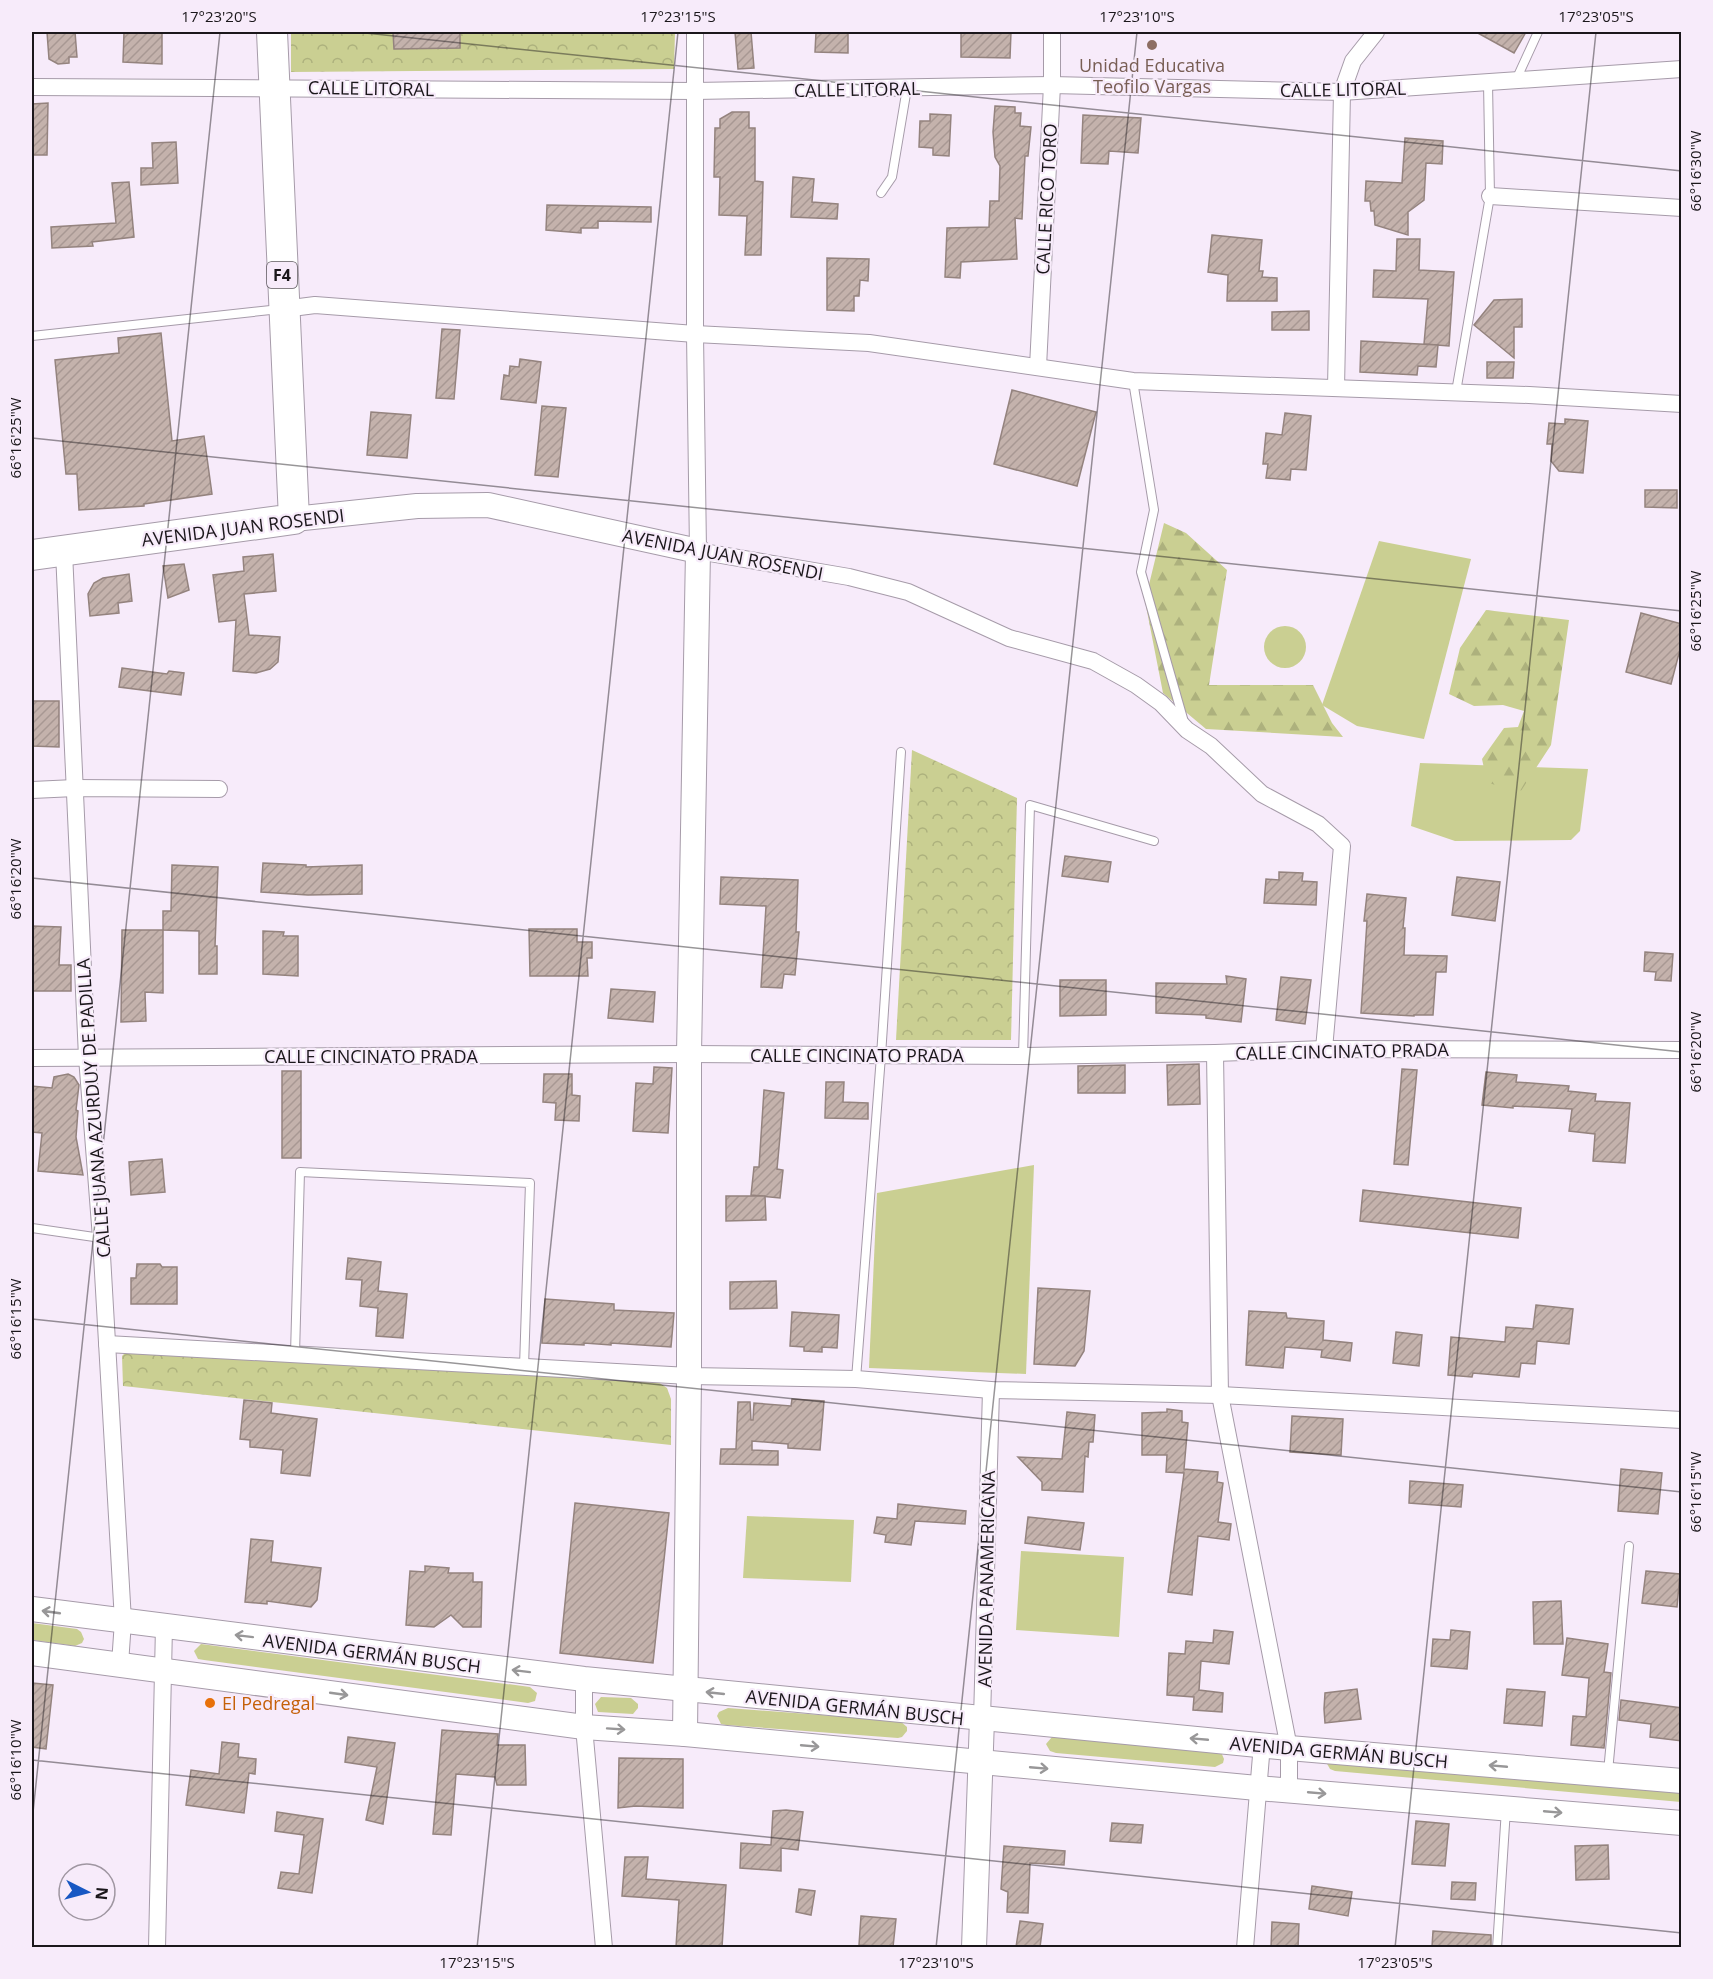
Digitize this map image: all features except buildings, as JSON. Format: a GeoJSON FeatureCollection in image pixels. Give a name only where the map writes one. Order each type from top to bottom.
{"type":"FeatureCollection","features":[{"type":"Feature","properties":{"kind":"highway","name":"F4"},"geometry":{"type":"LineString","coordinates":[[272,32],[294,519]]}},
{"type":"Feature","properties":{"kind":"highway","name":"AVENIDA JUAN ROSENDI"},"geometry":{"type":"LineString","coordinates":[[32,555],[294,519]]}},
{"type":"Feature","properties":{"kind":"main road","name":"AVENIDA JUAN ROSENDI"},"geometry":{"type":"LineString","coordinates":[[294,519],[417,506],[488,505],[698,551]]}},
{"type":"Feature","properties":{"kind":"main road"},"geometry":{"type":"LineString","coordinates":[[685,1734],[689,1376],[689,1054],[698,551]]}},
{"type":"Feature","properties":{"kind":"main road","name":"AVENIDA GERMÁN BUSCH"},"geometry":{"type":"LineString","coordinates":[[32,1609],[687,1690],[1262,1744],[1289,1749],[1682,1781]]}},
{"type":"Feature","properties":{"kind":"main road"},"geometry":{"type":"LineString","coordinates":[[32,1653],[584,1727],[685,1734],[1289,1791],[1682,1822]]}},
{"type":"Feature","properties":{"kind":"main road","name":"AVENIDA PANAMERICANA"},"geometry":{"type":"LineString","coordinates":[[974,1947],[982,1719]]}},
{"type":"Feature","properties":{"kind":"street"},"geometry":{"type":"LineString","coordinates":[[695,32],[698,551]]}},
{"type":"Feature","properties":{"kind":"street","name":"CALLE RICO TORO"},"geometry":{"type":"LineString","coordinates":[[1038,367],[1052,85],[1052,32]]}},
{"type":"Feature","properties":{"kind":"street"},"geometry":{"type":"LineString","coordinates":[[1336,388],[1342,92],[1353,61],[1376,32]]}},
{"type":"Feature","properties":{"kind":"street","name":"CALLE LITORAL"},"geometry":{"type":"LineString","coordinates":[[32,87],[695,91],[1052,85],[1342,92],[1682,69]]}},
{"type":"Feature","properties":{"kind":"street"},"geometry":{"type":"LineString","coordinates":[[1490,196],[1682,208]]}},
{"type":"Feature","properties":{"kind":"street"},"geometry":{"type":"LineString","coordinates":[[284,309],[315,305],[695,333],[869,343],[1133,381],[1456,392],[1682,404]]}},
{"type":"Feature","properties":{"kind":"street","name":"AVENIDA JUAN ROSENDI"},"geometry":{"type":"LineString","coordinates":[[698,551],[849,577],[908,592],[1009,638],[1093,661],[1153,697],[1187,730],[1210,746],[1262,794],[1318,824],[1342,846],[1324,1049]]}},
{"type":"Feature","properties":{"kind":"street","name":"CALLE JUANA AZURDUY DE PADILLA"},"geometry":{"type":"LineString","coordinates":[[64,552],[87,1057],[108,1344],[123,1622],[120,1664]]}},
{"type":"Feature","properties":{"kind":"street"},"geometry":{"type":"LineString","coordinates":[[32,790],[219,789]]}},
{"type":"Feature","properties":{"kind":"street","name":"CALLE CINCINATO PRADA"},"geometry":{"type":"LineString","coordinates":[[32,1058],[689,1054],[1023,1056],[1324,1049],[1682,1050]]}},
{"type":"Feature","properties":{"kind":"street"},"geometry":{"type":"LineString","coordinates":[[1215,1053],[1220,1395],[1289,1749],[1289,1791]]}},
{"type":"Feature","properties":{"kind":"street"},"geometry":{"type":"LineString","coordinates":[[108,1344],[689,1376],[856,1379],[991,1390],[1220,1395],[1682,1420]]}},
{"type":"Feature","properties":{"kind":"street","name":"AVENIDA PANAMERICANA"},"geometry":{"type":"LineString","coordinates":[[982,1719],[991,1390]]}},
{"type":"Feature","properties":{"kind":"street"},"geometry":{"type":"LineString","coordinates":[[157,1947],[164,1626]]}},
{"type":"Feature","properties":{"kind":"street"},"geometry":{"type":"LineString","coordinates":[[584,1679],[584,1727],[604,1947]]}},
{"type":"Feature","properties":{"kind":"street"},"geometry":{"type":"LineString","coordinates":[[1245,1947],[1262,1744]]}},
{"type":"Feature","properties":{"kind":"lane"},"geometry":{"type":"LineString","coordinates":[[1516,81],[1538,32]]}},
{"type":"Feature","properties":{"kind":"lane"},"geometry":{"type":"LineString","coordinates":[[1456,392],[1490,196],[1488,83]]}},
{"type":"Feature","properties":{"kind":"lane"},"geometry":{"type":"LineString","coordinates":[[881,193],[892,177],[907,88]]}},
{"type":"Feature","properties":{"kind":"lane"},"geometry":{"type":"LineString","coordinates":[[32,336],[284,309]]}},
{"type":"Feature","properties":{"kind":"lane"},"geometry":{"type":"LineString","coordinates":[[1133,381],[1154,510],[1141,572],[1187,730]]}},
{"type":"Feature","properties":{"kind":"lane"},"geometry":{"type":"LineString","coordinates":[[856,1379],[881,1056],[901,752]]}},
{"type":"Feature","properties":{"kind":"lane"},"geometry":{"type":"LineString","coordinates":[[1023,1056],[1030,805],[1154,841]]}},
{"type":"Feature","properties":{"kind":"lane"},"geometry":{"type":"LineString","coordinates":[[295,1354],[300,1172],[530,1183],[524,1367]]}},
{"type":"Feature","properties":{"kind":"lane"},"geometry":{"type":"LineString","coordinates":[[32,1228],[101,1238]]}},
{"type":"Feature","properties":{"kind":"lane"},"geometry":{"type":"LineString","coordinates":[[1608,1775],[1629,1546]]}},
{"type":"Feature","properties":{"kind":"lane"},"geometry":{"type":"LineString","coordinates":[[1497,1947],[1506,1809]]}},
{"type":"Feature","properties":{"kind":"green space"},"geometry":{"type":"Polygon","coordinates":[[[291,32],[675,32],[674,69],[291,72],[291,32]]]}},
{"type":"Feature","properties":{"kind":"green space"},"geometry":{"type":"Polygon","coordinates":[[[1164,523],[1186,533],[1227,570],[1209,685],[1313,685],[1332,723],[1343,737],[1206,729],[1163,693],[1145,601],[1164,523]]]}},
{"type":"Feature","properties":{"kind":"green space"},"geometry":{"type":"Polygon","coordinates":[[[1379,541],[1471,559],[1424,739],[1357,726],[1322,705],[1379,541]]]}},
{"type":"Feature","properties":{"kind":"green space"},"geometry":{"type":"Polygon","coordinates":[[[1486,610],[1569,620],[1551,745],[1519,794],[1487,782],[1482,759],[1504,728],[1518,727],[1524,711],[1503,705],[1474,706],[1449,694],[1460,648],[1486,610]]]}},
{"type":"Feature","properties":{"kind":"green space"},"geometry":{"type":"Polygon","coordinates":[[[1285,626],[1300,632],[1306,647],[1300,662],[1285,668],[1270,662],[1264,647],[1270,632],[1285,626]]]}},
{"type":"Feature","properties":{"kind":"green space"},"geometry":{"type":"Polygon","coordinates":[[[912,750],[1017,798],[1011,1040],[896,1040],[912,750]]]}},
{"type":"Feature","properties":{"kind":"green space"},"geometry":{"type":"Polygon","coordinates":[[[1420,763],[1588,769],[1580,831],[1571,840],[1455,841],[1411,826],[1420,763]]]}},
{"type":"Feature","properties":{"kind":"green space"},"geometry":{"type":"Polygon","coordinates":[[[1034,1165],[1026,1374],[869,1368],[877,1193],[1034,1165]]]}},
{"type":"Feature","properties":{"kind":"green space"},"geometry":{"type":"Polygon","coordinates":[[[128,1350],[658,1382],[667,1388],[671,1399],[671,1445],[123,1386],[122,1356],[128,1350]]]}},
{"type":"Feature","properties":{"kind":"green space"},"geometry":{"type":"Polygon","coordinates":[[[747,1516],[854,1520],[851,1582],[743,1578],[747,1516]]]}},
{"type":"Feature","properties":{"kind":"green space"},"geometry":{"type":"Polygon","coordinates":[[[1021,1551],[1124,1557],[1119,1637],[1016,1630],[1021,1551]]]}},
{"type":"Feature","properties":{"kind":"green space"},"geometry":{"type":"Polygon","coordinates":[[[32,1623],[77,1629],[84,1639],[82,1643],[75,1646],[32,1640],[32,1623]]]}},
{"type":"Feature","properties":{"kind":"green space"},"geometry":{"type":"Polygon","coordinates":[[[201,1644],[530,1687],[537,1693],[535,1701],[528,1703],[204,1660],[198,1659],[194,1651],[201,1644]]]}},
{"type":"Feature","properties":{"kind":"green space"},"geometry":{"type":"Polygon","coordinates":[[[601,1697],[631,1698],[638,1704],[638,1708],[633,1714],[598,1712],[595,1704],[601,1697]]]}},
{"type":"Feature","properties":{"kind":"green space"},"geometry":{"type":"Polygon","coordinates":[[[728,1708],[900,1721],[907,1727],[907,1731],[898,1738],[721,1724],[717,1716],[719,1712],[728,1708]]]}},
{"type":"Feature","properties":{"kind":"green space"},"geometry":{"type":"Polygon","coordinates":[[[1052,1737],[1221,1752],[1224,1759],[1223,1763],[1215,1767],[1056,1753],[1050,1751],[1046,1744],[1052,1737]]]}},
{"type":"Feature","properties":{"kind":"green space"},"geometry":{"type":"Polygon","coordinates":[[[1326,1762],[1681,1785],[1681,1802],[1335,1771],[1330,1769],[1326,1762]]]}},
{"type":"Feature","properties":{"kind":"place","name":"Unidad Educativa Teofilo Vargas"},"geometry":{"type":"Point","coordinates":[1152,45]}},
{"type":"Feature","properties":{"kind":"place","name":"El Pedregal"},"geometry":{"type":"Point","coordinates":[210,1703]}}]}
